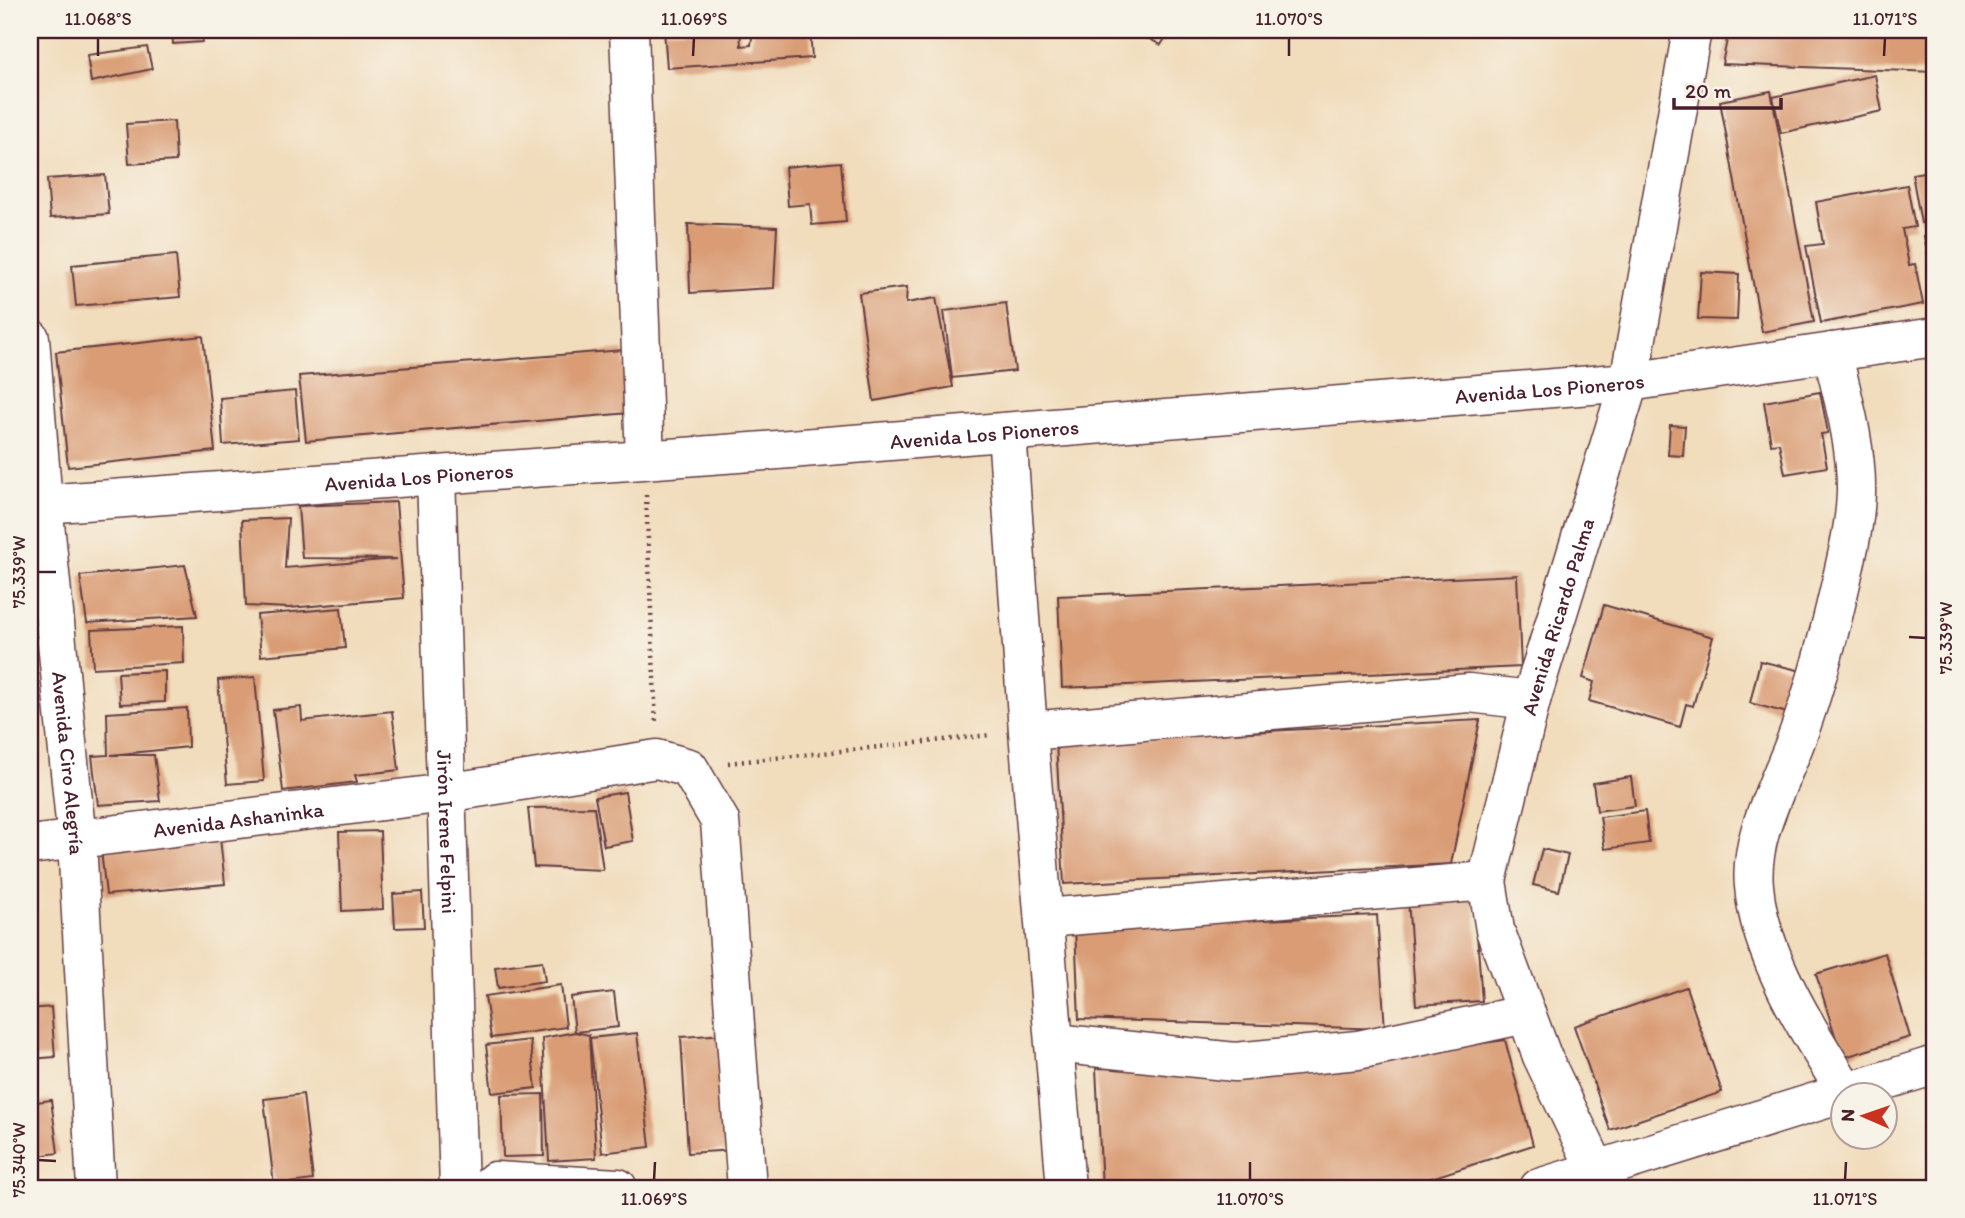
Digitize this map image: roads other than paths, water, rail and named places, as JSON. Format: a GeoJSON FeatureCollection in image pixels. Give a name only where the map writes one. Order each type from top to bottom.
{"type":"FeatureCollection","features":[{"type":"Feature","properties":{"kind":"street"},"geometry":{"type":"LineString","coordinates":[[629,30],[645,460]]}},
{"type":"Feature","properties":{"kind":"street","name":"Avenida Ricardo Palma"},"geometry":{"type":"LineString","coordinates":[[1601,1180],[1542,1056],[1526,1014],[1495,930],[1488,881],[1531,700],[1629,382],[1692,30]]}},
{"type":"Feature","properties":{"kind":"street","name":"Avenida Los Pioneros"},"geometry":{"type":"LineString","coordinates":[[36,504],[645,460],[1629,382],[1935,337]]}},
{"type":"Feature","properties":{"kind":"street","name":"Avenida Ciro Alegría"},"geometry":{"type":"LineString","coordinates":[[30,338],[36,504],[77,841],[96,1188]]}},
{"type":"Feature","properties":{"kind":"street"},"geometry":{"type":"LineString","coordinates":[[1832,352],[1853,446],[1856,493],[1850,543],[1812,696],[1757,842],[1754,887],[1766,934],[1786,989],[1840,1082]]}},
{"type":"Feature","properties":{"kind":"street"},"geometry":{"type":"LineString","coordinates":[[1007,432],[1028,731],[1066,1188]]}},
{"type":"Feature","properties":{"kind":"street","name":"Jirón Irene Felpini"},"geometry":{"type":"LineString","coordinates":[[436,475],[459,1188]]}},
{"type":"Feature","properties":{"kind":"street"},"geometry":{"type":"LineString","coordinates":[[1028,731],[1469,693],[1531,700]]}},
{"type":"Feature","properties":{"kind":"street","name":"Avenida Ashaninka"},"geometry":{"type":"LineString","coordinates":[[30,845],[673,763],[720,821],[747,1188]]}},
{"type":"Feature","properties":{"kind":"street"},"geometry":{"type":"LineString","coordinates":[[1045,918],[1488,881]]}},
{"type":"Feature","properties":{"kind":"street"},"geometry":{"type":"LineString","coordinates":[[1055,1043],[1177,1058],[1235,1062],[1358,1050],[1526,1014]]}},
{"type":"Feature","properties":{"kind":"street"},"geometry":{"type":"LineString","coordinates":[[1882,1082],[1935,1065]]}},
{"type":"Feature","properties":{"kind":"street"},"geometry":{"type":"LineString","coordinates":[[1539,1188],[1601,1180],[1828,1100]]}},
{"type":"Feature","properties":{"kind":"street"},"geometry":{"type":"LineString","coordinates":[[487,1188],[495,1181],[618,1188]]}}]}
